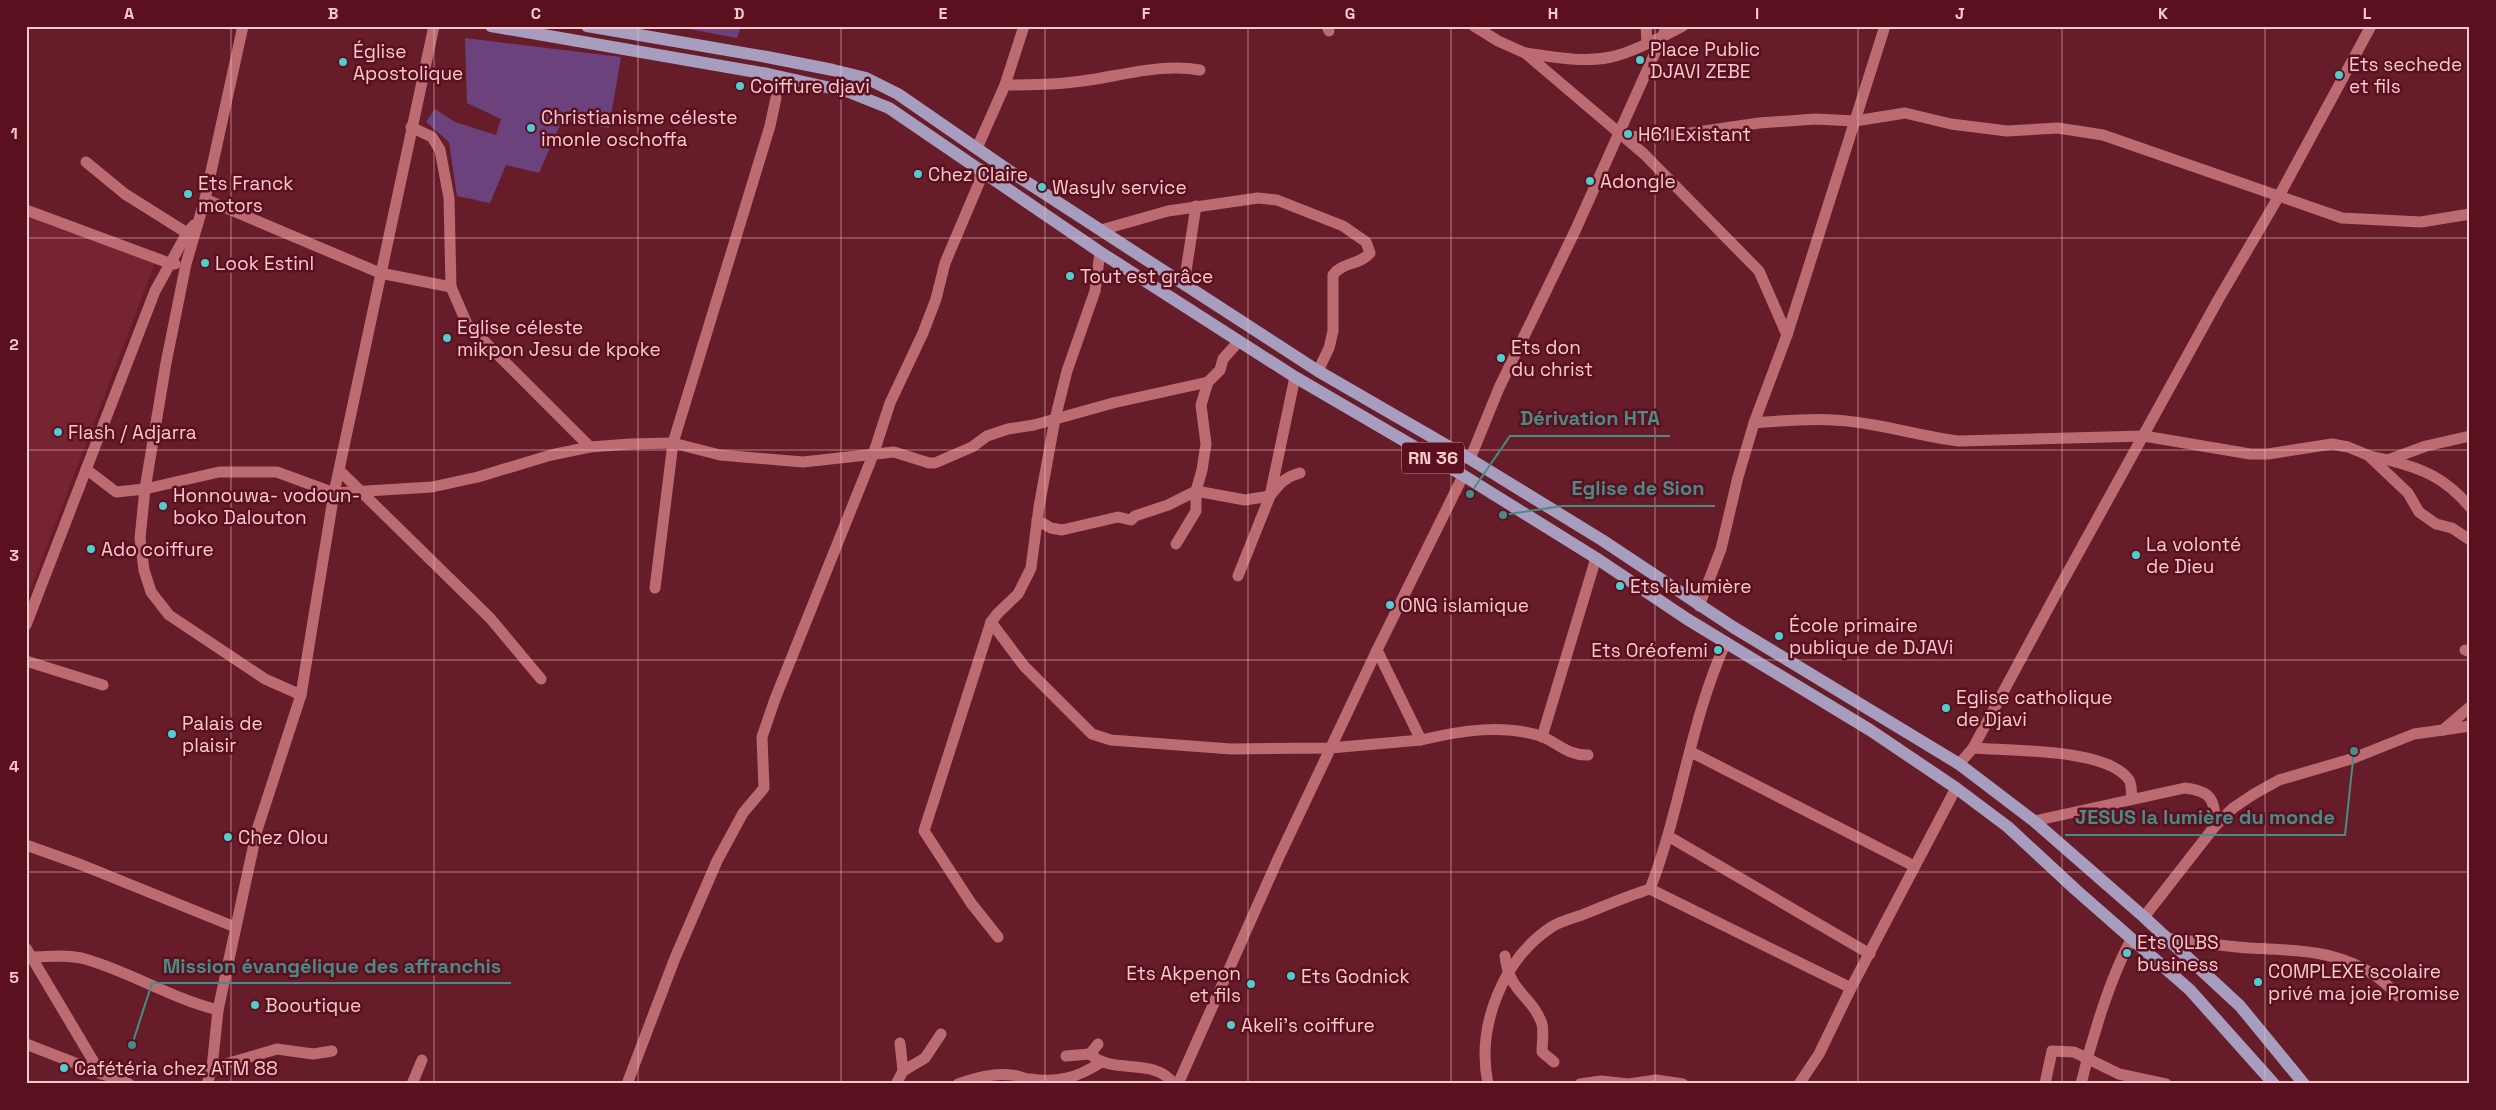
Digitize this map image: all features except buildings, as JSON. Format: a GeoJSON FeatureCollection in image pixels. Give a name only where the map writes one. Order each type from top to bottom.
{"type":"FeatureCollection","features":[{"type":"Feature","properties":{"kind":"main road","name":"RN 36"},"geometry":{"type":"LineString","coordinates":[[491,26],[768,74],[849,92],[889,108],[1100,252],[1295,377],[1463,476],[1596,558],[1726,642],[1870,730],[1956,788],[2008,827],[2131,940],[2190,990],[2274,1084]]}},
{"type":"Feature","properties":{"kind":"main road","name":"RN 36"},"geometry":{"type":"LineString","coordinates":[[586,26],[767,57],[866,78],[898,94],[1101,230],[1318,371],[1470,459],[1602,540],[1700,606],[1959,764],[2034,821],[2240,1006],[2304,1084]]}},
{"type":"Feature","properties":{"kind":"street"},"geometry":{"type":"LineString","coordinates":[[243,26],[205,199],[186,264],[166,362],[145,490],[140,538],[144,570],[151,592],[169,616],[224,654],[265,679],[301,695]]}},
{"type":"Feature","properties":{"kind":"street"},"geometry":{"type":"LineString","coordinates":[[208,1084],[212,1068],[218,1010],[257,830],[301,695],[334,493],[434,26]]}},
{"type":"Feature","properties":{"kind":"street"},"geometry":{"type":"LineString","coordinates":[[977,148],[1006,85],[1024,26]]}},
{"type":"Feature","properties":{"kind":"street"},"geometry":{"type":"LineString","coordinates":[[1474,26],[1498,41],[1525,53],[1582,99],[1622,135],[1744,254],[1759,271],[1787,335]]}},
{"type":"Feature","properties":{"kind":"street"},"geometry":{"type":"LineString","coordinates":[[1646,26],[1647,43]]}},
{"type":"Feature","properties":{"kind":"street"},"geometry":{"type":"LineString","coordinates":[[1470,459],[1499,388],[1622,135],[1667,26]]}},
{"type":"Feature","properties":{"kind":"street"},"geometry":{"type":"LineString","coordinates":[[1525,53],[1578,60],[1612,57],[1662,38],[1683,26]]}},
{"type":"Feature","properties":{"kind":"street"},"geometry":{"type":"LineString","coordinates":[[1700,606],[1721,548],[1738,477],[1754,423],[1787,335],[1885,26]]}},
{"type":"Feature","properties":{"kind":"street"},"geometry":{"type":"LineString","coordinates":[[1959,764],[1973,748],[2218,300],[2280,196],[2372,26]]}},
{"type":"Feature","properties":{"kind":"street"},"geometry":{"type":"LineString","coordinates":[[1006,85],[1083,81],[1169,68],[1200,70]]}},
{"type":"Feature","properties":{"kind":"street"},"geometry":{"type":"LineString","coordinates":[[655,588],[673,443],[770,126],[776,98]]}},
{"type":"Feature","properties":{"kind":"street"},"geometry":{"type":"LineString","coordinates":[[1622,135],[1684,134],[1759,123],[1815,119],[1855,121],[1904,113],[1951,124],[2007,131],[2058,128],[2103,135],[2342,218],[2421,222],[2470,214]]}},
{"type":"Feature","properties":{"kind":"street"},"geometry":{"type":"LineString","coordinates":[[411,127],[432,137],[440,150],[449,198],[450,287],[467,324],[590,447]]}},
{"type":"Feature","properties":{"kind":"street"},"geometry":{"type":"LineString","coordinates":[[86,162],[133,199],[187,232]]}},
{"type":"Feature","properties":{"kind":"street"},"geometry":{"type":"LineString","coordinates":[[627,1084],[675,958],[717,860],[743,813],[764,788],[762,737],[775,699],[872,454],[890,403],[923,333],[936,299],[945,264],[979,184],[981,169]]}},
{"type":"Feature","properties":{"kind":"street"},"geometry":{"type":"LineString","coordinates":[[205,199],[380,273],[450,287]]}},
{"type":"Feature","properties":{"kind":"street"},"geometry":{"type":"LineString","coordinates":[[1101,230],[1168,210],[1240,199],[1277,200],[1343,226],[1366,242],[1370,253],[1366,258],[1338,267],[1332,275],[1333,331],[1329,348],[1318,371]]}},
{"type":"Feature","properties":{"kind":"street"},"geometry":{"type":"LineString","coordinates":[[1184,284],[1196,206]]}},
{"type":"Feature","properties":{"kind":"street"},"geometry":{"type":"LineString","coordinates":[[26,210],[169,264],[186,264]]}},
{"type":"Feature","properties":{"kind":"street"},"geometry":{"type":"LineString","coordinates":[[26,625],[148,309],[169,264],[187,232],[198,222]]}},
{"type":"Feature","properties":{"kind":"street"},"geometry":{"type":"LineString","coordinates":[[998,937],[971,903],[924,831],[991,622],[1018,594],[1026,581],[1034,550],[1037,520],[1055,419],[1067,371],[1095,291],[1100,252]]}},
{"type":"Feature","properties":{"kind":"street"},"geometry":{"type":"LineString","coordinates":[[1176,544],[1196,511],[1196,491],[1206,444],[1201,399],[1208,382],[1220,370],[1222,359],[1239,341]]}},
{"type":"Feature","properties":{"kind":"street"},"geometry":{"type":"LineString","coordinates":[[1238,576],[1270,496],[1295,377]]}},
{"type":"Feature","properties":{"kind":"street"},"geometry":{"type":"LineString","coordinates":[[86,469],[116,492],[145,490],[218,472],[263,471],[277,472],[334,493],[361,493],[448,484],[551,455],[590,447],[673,443],[720,455],[803,462],[894,452],[928,464],[935,463],[972,447],[987,436],[1094,408],[1208,382]]}},
{"type":"Feature","properties":{"kind":"street"},"geometry":{"type":"LineString","coordinates":[[1754,423],[1834,419],[1876,424],[1934,438],[1959,441],[2144,436],[2250,454],[2268,454],[2332,444],[2348,447],[2370,456],[2418,467],[2443,480],[2470,507]]}},
{"type":"Feature","properties":{"kind":"street"},"geometry":{"type":"LineString","coordinates":[[2388,460],[2426,446],[2470,436]]}},
{"type":"Feature","properties":{"kind":"street"},"geometry":{"type":"LineString","coordinates":[[2370,456],[2408,493],[2419,512],[2436,524],[2452,528],[2470,540]]}},
{"type":"Feature","properties":{"kind":"street"},"geometry":{"type":"LineString","coordinates":[[340,471],[490,618],[541,679]]}},
{"type":"Feature","properties":{"kind":"street"},"geometry":{"type":"LineString","coordinates":[[1037,520],[1051,528],[1062,530],[1079,524],[1118,517],[1132,520],[1135,516],[1168,505],[1196,491],[1245,500],[1270,496],[1280,482],[1291,475],[1300,473]]}},
{"type":"Feature","properties":{"kind":"street"},"geometry":{"type":"LineString","coordinates":[[1178,1084],[1278,859],[1330,748],[1463,476]]}},
{"type":"Feature","properties":{"kind":"street"},"geometry":{"type":"LineString","coordinates":[[1542,737],[1596,558]]}},
{"type":"Feature","properties":{"kind":"street"},"geometry":{"type":"LineString","coordinates":[[991,622],[1024,666],[1092,734],[1111,740],[1231,749],[1330,748],[1420,740],[1485,729],[1518,732],[1542,737],[1576,756],[1588,755]]}},
{"type":"Feature","properties":{"kind":"street"},"geometry":{"type":"LineString","coordinates":[[1650,889],[1668,836],[1712,674],[1726,642]]}},
{"type":"Feature","properties":{"kind":"street"},"geometry":{"type":"LineString","coordinates":[[1377,650],[1420,740]]}},
{"type":"Feature","properties":{"kind":"street"},"geometry":{"type":"LineString","coordinates":[[26,660],[103,685]]}},
{"type":"Feature","properties":{"kind":"street"},"geometry":{"type":"LineString","coordinates":[[2443,730],[2470,707]]}},
{"type":"Feature","properties":{"kind":"street"},"geometry":{"type":"LineString","coordinates":[[2144,918],[2232,808],[2279,780],[2351,759],[2414,734],[2470,726]]}},
{"type":"Feature","properties":{"kind":"street"},"geometry":{"type":"LineString","coordinates":[[1973,748],[2033,753],[2055,752],[2092,758],[2119,771],[2130,780],[2132,798]]}},
{"type":"Feature","properties":{"kind":"street"},"geometry":{"type":"LineString","coordinates":[[1691,752],[1914,866]]}},
{"type":"Feature","properties":{"kind":"street"},"geometry":{"type":"LineString","coordinates":[[1799,1084],[1819,1054],[1851,988],[1956,788]]}},
{"type":"Feature","properties":{"kind":"street"},"geometry":{"type":"LineString","coordinates":[[2034,821],[2132,798],[2185,788],[2200,789],[2209,796],[2215,808],[2216,826]]}},
{"type":"Feature","properties":{"kind":"street"},"geometry":{"type":"LineString","coordinates":[[1668,836],[1870,954]]}},
{"type":"Feature","properties":{"kind":"street"},"geometry":{"type":"LineString","coordinates":[[26,845],[82,865],[235,928]]}},
{"type":"Feature","properties":{"kind":"street"},"geometry":{"type":"LineString","coordinates":[[1488,1084],[1485,1061],[1488,1028],[1494,1003],[1507,974],[1530,946],[1554,926],[1650,889],[1851,988]]}},
{"type":"Feature","properties":{"kind":"street"},"geometry":{"type":"LineString","coordinates":[[2165,938],[2278,949],[2334,957],[2372,972],[2383,979],[2398,996]]}},
{"type":"Feature","properties":{"kind":"street"},"geometry":{"type":"LineString","coordinates":[[2081,1084],[2087,1059],[2114,979],[2131,940]]}},
{"type":"Feature","properties":{"kind":"street"},"geometry":{"type":"LineString","coordinates":[[29,953],[86,959],[172,993],[196,1005],[218,1010]]}},
{"type":"Feature","properties":{"kind":"street"},"geometry":{"type":"LineString","coordinates":[[29,953],[101,1074]]}},
{"type":"Feature","properties":{"kind":"street"},"geometry":{"type":"LineString","coordinates":[[1505,956],[1507,974],[1522,997],[1535,1010],[1542,1026],[1542,1052],[1554,1062]]}},
{"type":"Feature","properties":{"kind":"street"},"geometry":{"type":"LineString","coordinates":[[903,1070],[925,1058],[940,1034]]}},
{"type":"Feature","properties":{"kind":"street"},"geometry":{"type":"LineString","coordinates":[[896,1084],[903,1070],[900,1043]]}},
{"type":"Feature","properties":{"kind":"street"},"geometry":{"type":"LineString","coordinates":[[26,1044],[129,1084]]}},
{"type":"Feature","properties":{"kind":"street"},"geometry":{"type":"LineString","coordinates":[[1066,1056],[1090,1054],[1098,1044]]}},
{"type":"Feature","properties":{"kind":"street"},"geometry":{"type":"LineString","coordinates":[[212,1068],[277,1049],[313,1054],[332,1051]]}},
{"type":"Feature","properties":{"kind":"street"},"geometry":{"type":"LineString","coordinates":[[2045,1084],[2052,1051],[2074,1052],[2119,1074],[2166,1084]]}},
{"type":"Feature","properties":{"kind":"street"},"geometry":{"type":"LineString","coordinates":[[1090,1054],[1100,1063],[1163,1072],[1174,1084]]}},
{"type":"Feature","properties":{"kind":"street"},"geometry":{"type":"LineString","coordinates":[[412,1084],[422,1060]]}},
{"type":"Feature","properties":{"kind":"street"},"geometry":{"type":"LineString","coordinates":[[958,1084],[981,1076],[1004,1075],[1029,1079],[1066,1080],[1079,1076],[1100,1063]]}},
{"type":"Feature","properties":{"kind":"street"},"geometry":{"type":"LineString","coordinates":[[1580,1084],[1601,1082],[1629,1084],[1656,1080],[1683,1084]]}},
{"type":"Feature","properties":{"kind":"shaded area"},"geometry":{"type":"Polygon","coordinates":[[[673,26],[741,26],[737,38],[673,26]]]}},
{"type":"Feature","properties":{"kind":"shaded area"},"geometry":{"type":"Polygon","coordinates":[[[465,38],[621,57],[609,128],[562,120],[539,173],[506,165],[490,203],[457,196],[449,142],[426,122],[435,109],[455,122],[496,135],[501,119],[467,103],[465,38]]]}},
{"type":"Feature","properties":{"kind":"shaded area","name":"Flash / Adjarra"},"geometry":{"type":"Polygon","coordinates":[[[26,215],[155,263],[26,601],[26,215]]]}},
{"type":"Feature","properties":{"kind":"place","name":"Place Public DJAVI ZEBE"},"geometry":{"type":"Point","coordinates":[1640,60]}},
{"type":"Feature","properties":{"kind":"place","name":"Église Apostolique"},"geometry":{"type":"Point","coordinates":[343,62]}},
{"type":"Feature","properties":{"kind":"place","name":"Ets sechede et fils"},"geometry":{"type":"Point","coordinates":[2339,75]}},
{"type":"Feature","properties":{"kind":"place","name":"Coiffure djavi"},"geometry":{"type":"Point","coordinates":[740,86]}},
{"type":"Feature","properties":{"kind":"place","name":"Christianisme céleste imonle oschoffa"},"geometry":{"type":"Point","coordinates":[531,128]}},
{"type":"Feature","properties":{"kind":"place","name":"H61 Existant"},"geometry":{"type":"Point","coordinates":[1628,134]}},
{"type":"Feature","properties":{"kind":"place","name":"Chez Claire"},"geometry":{"type":"Point","coordinates":[918,174]}},
{"type":"Feature","properties":{"kind":"place","name":"Adongle"},"geometry":{"type":"Point","coordinates":[1590,181]}},
{"type":"Feature","properties":{"kind":"place","name":"Wasylv service"},"geometry":{"type":"Point","coordinates":[1042,187]}},
{"type":"Feature","properties":{"kind":"place","name":"Ets Franck motors"},"geometry":{"type":"Point","coordinates":[188,194]}},
{"type":"Feature","properties":{"kind":"place","name":"Look Estinl"},"geometry":{"type":"Point","coordinates":[205,263]}},
{"type":"Feature","properties":{"kind":"place","name":"Tout est grâce"},"geometry":{"type":"Point","coordinates":[1070,276]}},
{"type":"Feature","properties":{"kind":"place","name":"Eglise céleste mikpon Jesu de kpoke"},"geometry":{"type":"Point","coordinates":[447,338]}},
{"type":"Feature","properties":{"kind":"place","name":"Ets don du christ"},"geometry":{"type":"Point","coordinates":[1501,358]}},
{"type":"Feature","properties":{"kind":"place","name":"Flash / Adjarra"},"geometry":{"type":"Point","coordinates":[58,432]}},
{"type":"Feature","properties":{"kind":"place","name":"Dérivation HTA"},"geometry":{"type":"Point","coordinates":[1470,494]}},
{"type":"Feature","properties":{"kind":"place","name":"Honnouwa- vodoun- boko Dalouton"},"geometry":{"type":"Point","coordinates":[163,506]}},
{"type":"Feature","properties":{"kind":"place","name":"Eglise de Sion"},"geometry":{"type":"Point","coordinates":[1503,515]}},
{"type":"Feature","properties":{"kind":"place","name":"Ado coiffure"},"geometry":{"type":"Point","coordinates":[91,549]}},
{"type":"Feature","properties":{"kind":"place","name":"La volonté de Dieu"},"geometry":{"type":"Point","coordinates":[2136,555]}},
{"type":"Feature","properties":{"kind":"place","name":"Ets la lumière"},"geometry":{"type":"Point","coordinates":[1620,586]}},
{"type":"Feature","properties":{"kind":"place","name":"ONG islamique"},"geometry":{"type":"Point","coordinates":[1390,605]}},
{"type":"Feature","properties":{"kind":"place","name":"École primaire publique de DJAVi"},"geometry":{"type":"Point","coordinates":[1779,636]}},
{"type":"Feature","properties":{"kind":"place","name":"Ets Oréofemi"},"geometry":{"type":"Point","coordinates":[1718,650]}},
{"type":"Feature","properties":{"kind":"place","name":"Eglise catholique de Djavi"},"geometry":{"type":"Point","coordinates":[1946,708]}},
{"type":"Feature","properties":{"kind":"place","name":"Palais de plaisir"},"geometry":{"type":"Point","coordinates":[172,734]}},
{"type":"Feature","properties":{"kind":"place","name":"JESUS la lumière du monde"},"geometry":{"type":"Point","coordinates":[2354,751]}},
{"type":"Feature","properties":{"kind":"place","name":"Chez Olou"},"geometry":{"type":"Point","coordinates":[228,837]}},
{"type":"Feature","properties":{"kind":"place","name":"Ets QLBS business"},"geometry":{"type":"Point","coordinates":[2127,953]}},
{"type":"Feature","properties":{"kind":"place","name":"Ets Godnick"},"geometry":{"type":"Point","coordinates":[1291,976]}},
{"type":"Feature","properties":{"kind":"place","name":"COMPLEXE scolaire privé ma joie Promise"},"geometry":{"type":"Point","coordinates":[2258,982]}},
{"type":"Feature","properties":{"kind":"place","name":"Ets Akpenon et fils"},"geometry":{"type":"Point","coordinates":[1251,984]}},
{"type":"Feature","properties":{"kind":"place","name":"Booutique"},"geometry":{"type":"Point","coordinates":[255,1005]}},
{"type":"Feature","properties":{"kind":"place","name":"Akeli's coiffure"},"geometry":{"type":"Point","coordinates":[1231,1025]}},
{"type":"Feature","properties":{"kind":"place","name":"Mission évangélique des affranchis"},"geometry":{"type":"Point","coordinates":[132,1045]}},
{"type":"Feature","properties":{"kind":"place","name":"Cafétéria chez ATM 88"},"geometry":{"type":"Point","coordinates":[64,1068]}}]}
